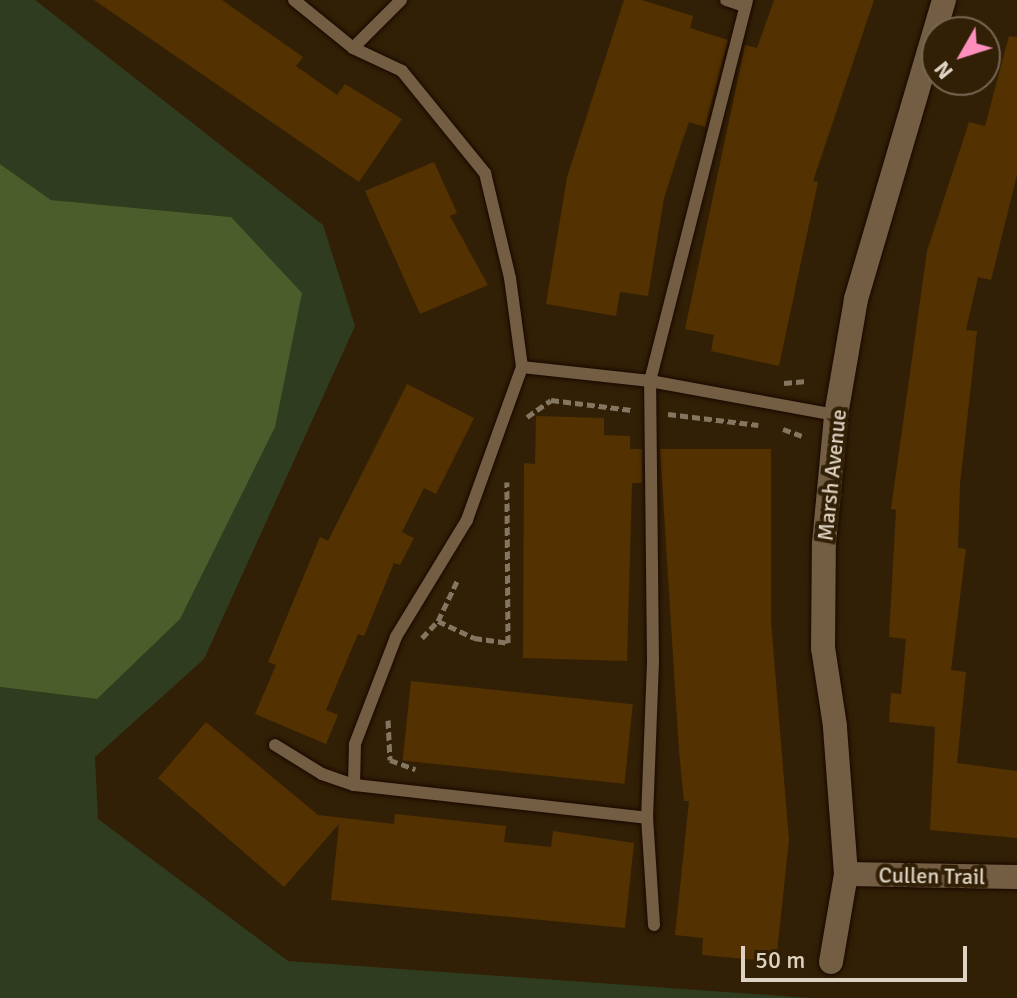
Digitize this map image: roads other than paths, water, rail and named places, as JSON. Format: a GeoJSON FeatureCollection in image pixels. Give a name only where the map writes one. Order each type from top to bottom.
{"type":"FeatureCollection","features":[{"type":"Feature","properties":{"kind":"street","name":"Marsh Avenue"},"geometry":{"type":"LineString","coordinates":[[831,962],[846,874],[835,726],[823,648],[824,543],[836,415],[856,299],[944,0]]}},
{"type":"Feature","properties":{"kind":"street","name":"Cullen Trail"},"geometry":{"type":"LineString","coordinates":[[846,874],[1017,877]]}},
{"type":"Feature","properties":{"kind":"lane"},"geometry":{"type":"LineString","coordinates":[[294,0],[353,48],[402,71],[485,173],[510,278],[522,367],[467,520],[396,637],[355,744],[354,785]]}},
{"type":"Feature","properties":{"kind":"lane"},"geometry":{"type":"LineString","coordinates":[[353,48],[401,0]]}},
{"type":"Feature","properties":{"kind":"lane"},"geometry":{"type":"LineString","coordinates":[[654,925],[647,818],[653,661],[650,381],[746,3],[726,0]]}},
{"type":"Feature","properties":{"kind":"lane"},"geometry":{"type":"LineString","coordinates":[[522,367],[650,381],[836,415]]}},
{"type":"Feature","properties":{"kind":"lane"},"geometry":{"type":"LineString","coordinates":[[275,745],[322,774],[354,785],[647,818]]}}]}
